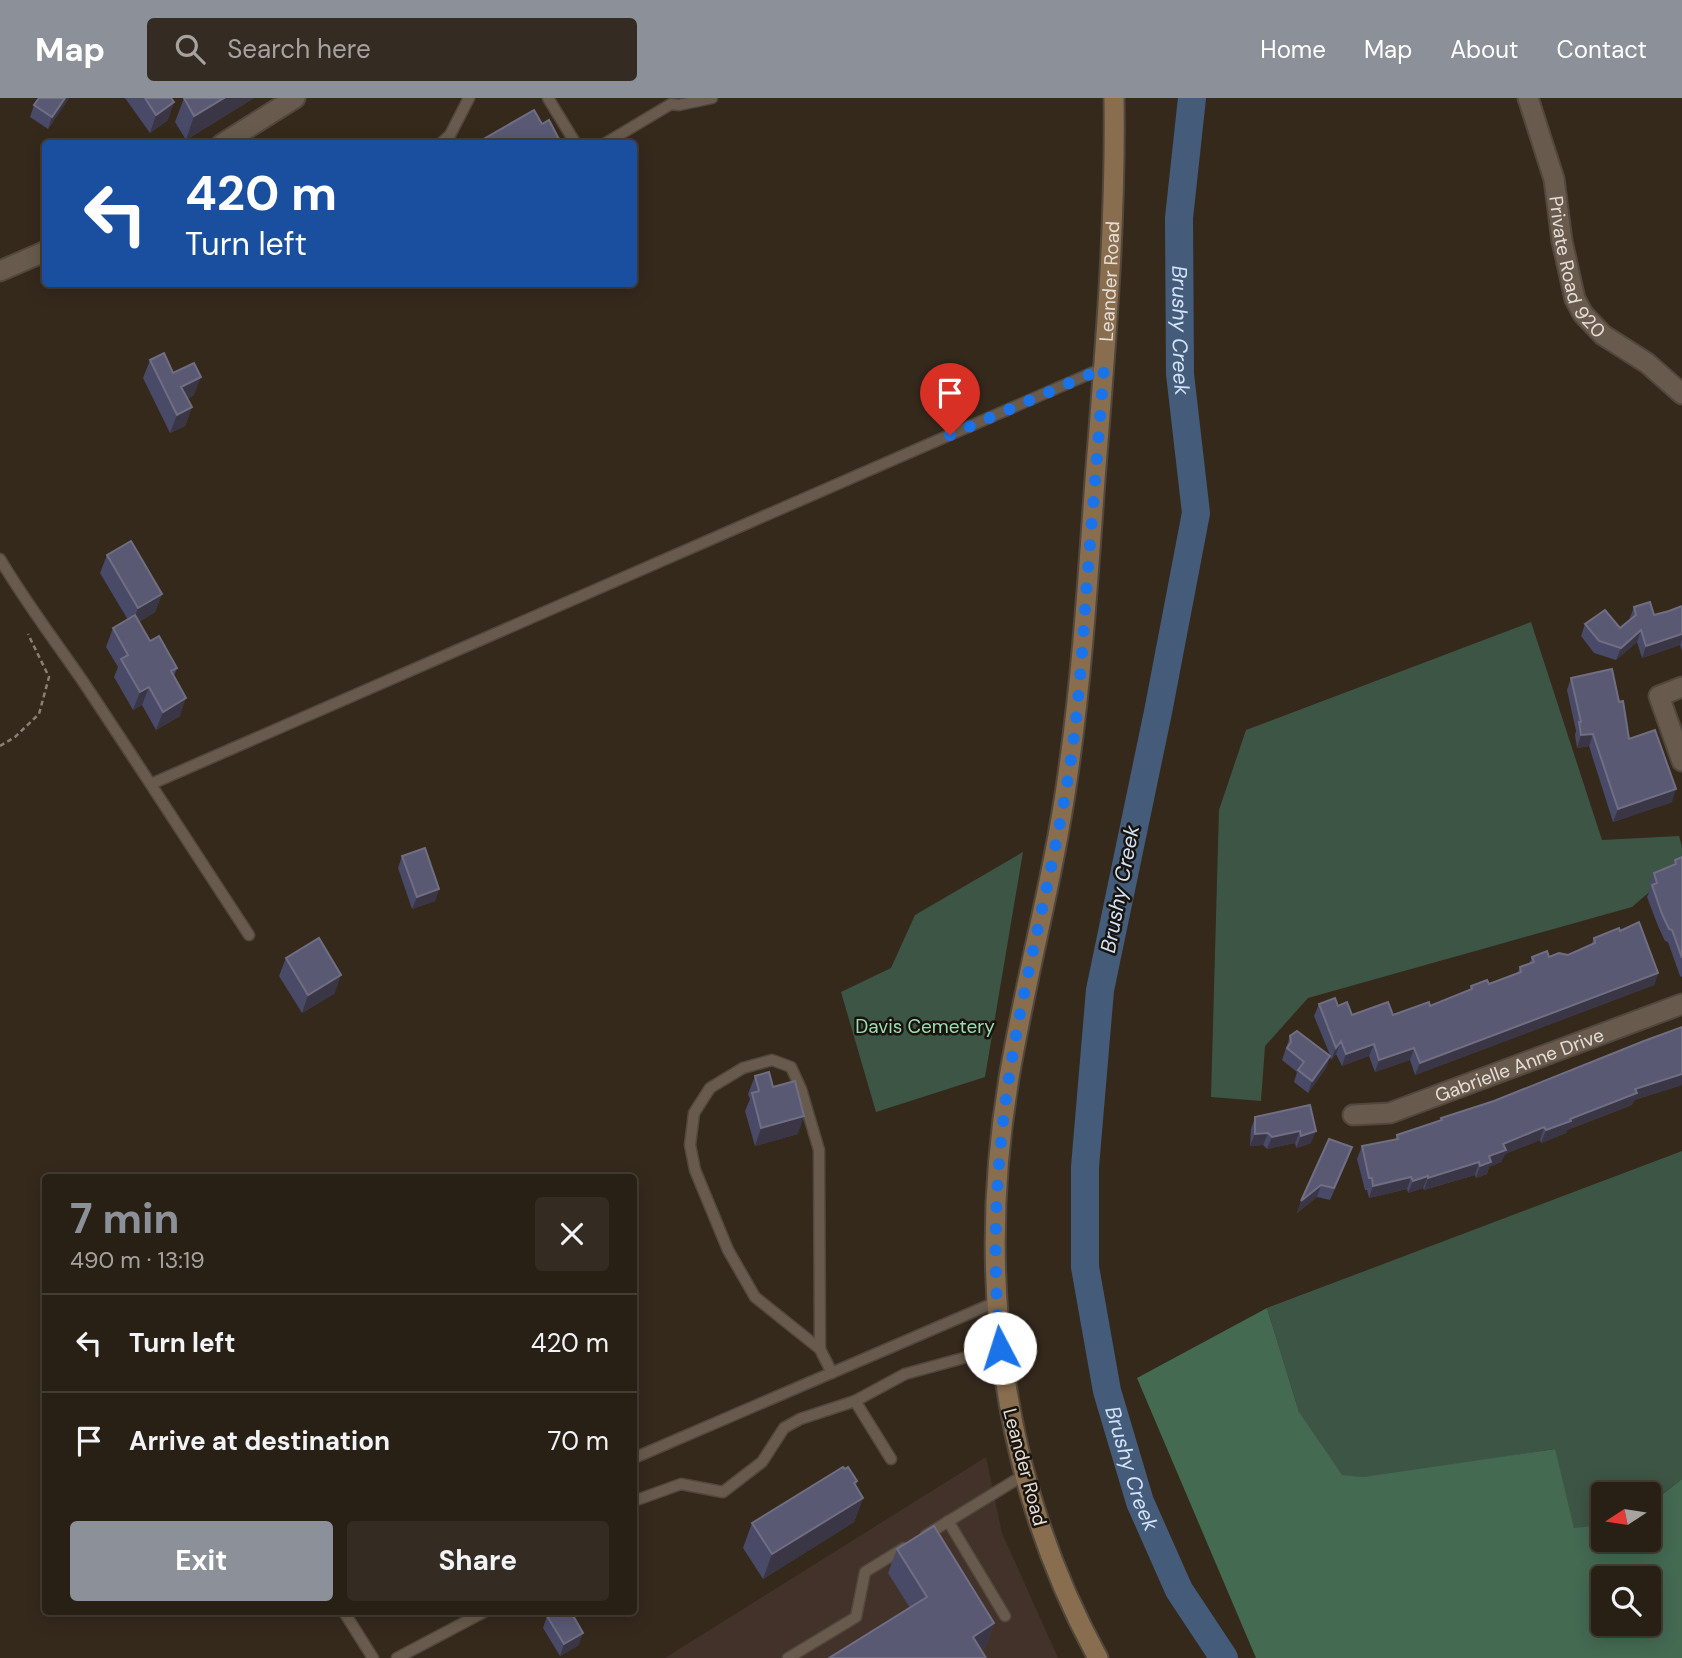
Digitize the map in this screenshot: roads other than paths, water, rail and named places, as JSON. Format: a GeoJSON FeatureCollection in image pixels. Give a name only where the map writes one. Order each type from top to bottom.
{"type":"FeatureCollection","features":[{"type":"Feature","properties":{"kind":"main road","name":"Leander Road"},"geometry":{"type":"LineString","coordinates":[[1098,1658],[1077,1620],[1050,1557],[1024,1475],[1012,1424],[1000,1348],[994,1246],[1005,1109],[1020,1016],[1051,876],[1068,776],[1080,674],[1112,269],[1114,98]]}},
{"type":"Feature","properties":{"kind":"street"},"geometry":{"type":"LineString","coordinates":[[228,140],[295,98]]}},
{"type":"Feature","properties":{"kind":"street","name":"Private Road 920"},"geometry":{"type":"LineString","coordinates":[[1528,98],[1554,179],[1562,241],[1575,299],[1583,314],[1603,335],[1647,363],[1682,394]]}},
{"type":"Feature","properties":{"kind":"street"},"geometry":{"type":"LineString","coordinates":[[0,271],[42,252]]}},
{"type":"Feature","properties":{"kind":"street"},"geometry":{"type":"LineString","coordinates":[[1682,687],[1659,696],[1682,761]]}},
{"type":"Feature","properties":{"kind":"street","name":"Gabrielle Anne Drive"},"geometry":{"type":"LineString","coordinates":[[1353,1115],[1390,1112],[1682,1004]]}},
{"type":"Feature","properties":{"kind":"lane"},"geometry":{"type":"LineString","coordinates":[[444,140],[450,135],[470,98]]}},
{"type":"Feature","properties":{"kind":"lane"},"geometry":{"type":"LineString","coordinates":[[548,98],[574,140]]}},
{"type":"Feature","properties":{"kind":"lane"},"geometry":{"type":"LineString","coordinates":[[610,140],[669,101],[679,105],[712,98]]}},
{"type":"Feature","properties":{"kind":"lane"},"geometry":{"type":"LineString","coordinates":[[151,784],[1104,368]]}},
{"type":"Feature","properties":{"kind":"lane"},"geometry":{"type":"LineString","coordinates":[[0,559],[23,598],[70,662],[249,935]]}},
{"type":"Feature","properties":{"kind":"lane"},"geometry":{"type":"LineString","coordinates":[[820,1349],[819,1150],[801,1088],[791,1067],[772,1060],[743,1068],[710,1088],[694,1113],[690,1145],[695,1170],[728,1250],[755,1297],[820,1349],[832,1373]]}},
{"type":"Feature","properties":{"kind":"lane"},"geometry":{"type":"LineString","coordinates":[[637,1457],[996,1302]]}},
{"type":"Feature","properties":{"kind":"lane"},"geometry":{"type":"LineString","coordinates":[[637,1500],[681,1484],[723,1492],[762,1462],[784,1428],[800,1419],[855,1401],[905,1374],[1000,1348]]}},
{"type":"Feature","properties":{"kind":"lane"},"geometry":{"type":"LineString","coordinates":[[855,1401],[891,1459]]}},
{"type":"Feature","properties":{"kind":"lane"},"geometry":{"type":"LineString","coordinates":[[788,1658],[856,1617],[865,1572],[1024,1475]]}},
{"type":"Feature","properties":{"kind":"lane"},"geometry":{"type":"LineString","coordinates":[[948,1521],[1005,1616]]}},
{"type":"Feature","properties":{"kind":"lane"},"geometry":{"type":"LineString","coordinates":[[346,1615],[373,1658]]}},
{"type":"Feature","properties":{"kind":"lane"},"geometry":{"type":"LineString","coordinates":[[397,1658],[478,1615]]}},
{"type":"Feature","properties":{"kind":"waterway","name":"Brushy Creek"},"geometry":{"type":"LineString","coordinates":[[1192,98],[1179,218],[1180,374],[1196,513],[1100,990],[1085,1167],[1085,1267],[1107,1391],[1140,1502],[1179,1590],[1224,1658]]}},
{"type":"Feature","properties":{"kind":"park label","name":"Davis Cemetery"},"geometry":{"type":"Point","coordinates":[925,1026]}}]}
